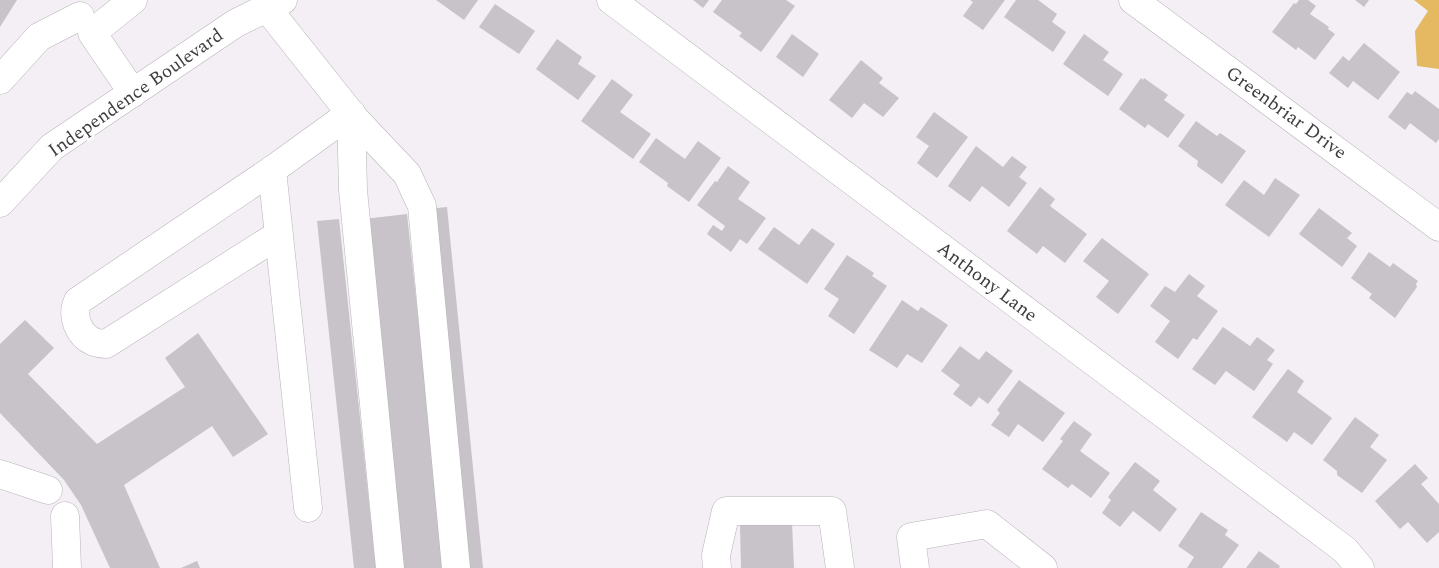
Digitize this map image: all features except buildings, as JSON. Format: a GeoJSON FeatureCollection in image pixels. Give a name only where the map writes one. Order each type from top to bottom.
{"type":"FeatureCollection","features":[{"type":"Feature","properties":{"kind":"street"},"geometry":{"type":"LineString","coordinates":[[0,80],[39,37],[80,16],[133,0]]}},
{"type":"Feature","properties":{"kind":"street","name":"Anthony Lane"},"geometry":{"type":"LineString","coordinates":[[611,0],[1345,550],[1360,568]]}},
{"type":"Feature","properties":{"kind":"street","name":"Greenbriar Drive"},"geometry":{"type":"LineString","coordinates":[[1132,0],[1439,226]]}},
{"type":"Feature","properties":{"kind":"street"},"geometry":{"type":"LineString","coordinates":[[275,4],[351,114],[407,174],[422,206],[456,568]]}},
{"type":"Feature","properties":{"kind":"street","name":"Independence Boulevard"},"geometry":{"type":"LineString","coordinates":[[0,203],[52,147],[236,23],[275,4]]}},
{"type":"Feature","properties":{"kind":"street"},"geometry":{"type":"LineString","coordinates":[[80,16],[133,93]]}},
{"type":"Feature","properties":{"kind":"street"},"geometry":{"type":"LineString","coordinates":[[278,235],[106,344],[94,342],[83,334],[75,318],[74,310],[78,301],[272,170],[351,114]]}},
{"type":"Feature","properties":{"kind":"street"},"geometry":{"type":"LineString","coordinates":[[351,114],[353,190],[390,568]]}},
{"type":"Feature","properties":{"kind":"street"},"geometry":{"type":"LineString","coordinates":[[272,170],[308,508]]}},
{"type":"Feature","properties":{"kind":"street"},"geometry":{"type":"LineString","coordinates":[[0,474],[48,490]]}},
{"type":"Feature","properties":{"kind":"street"},"geometry":{"type":"LineString","coordinates":[[717,568],[716,555],[726,511],[832,511],[840,568]]}},
{"type":"Feature","properties":{"kind":"street"},"geometry":{"type":"LineString","coordinates":[[65,516],[67,568]]}},
{"type":"Feature","properties":{"kind":"street"},"geometry":{"type":"LineString","coordinates":[[915,568],[911,536],[987,524],[1043,568]]}},
{"type":"Feature","properties":{"kind":"shaded area"},"geometry":{"type":"Polygon","coordinates":[[[1414,0],[1439,0],[1439,69],[1417,66],[1415,31],[1428,11],[1414,0]]]}}]}
